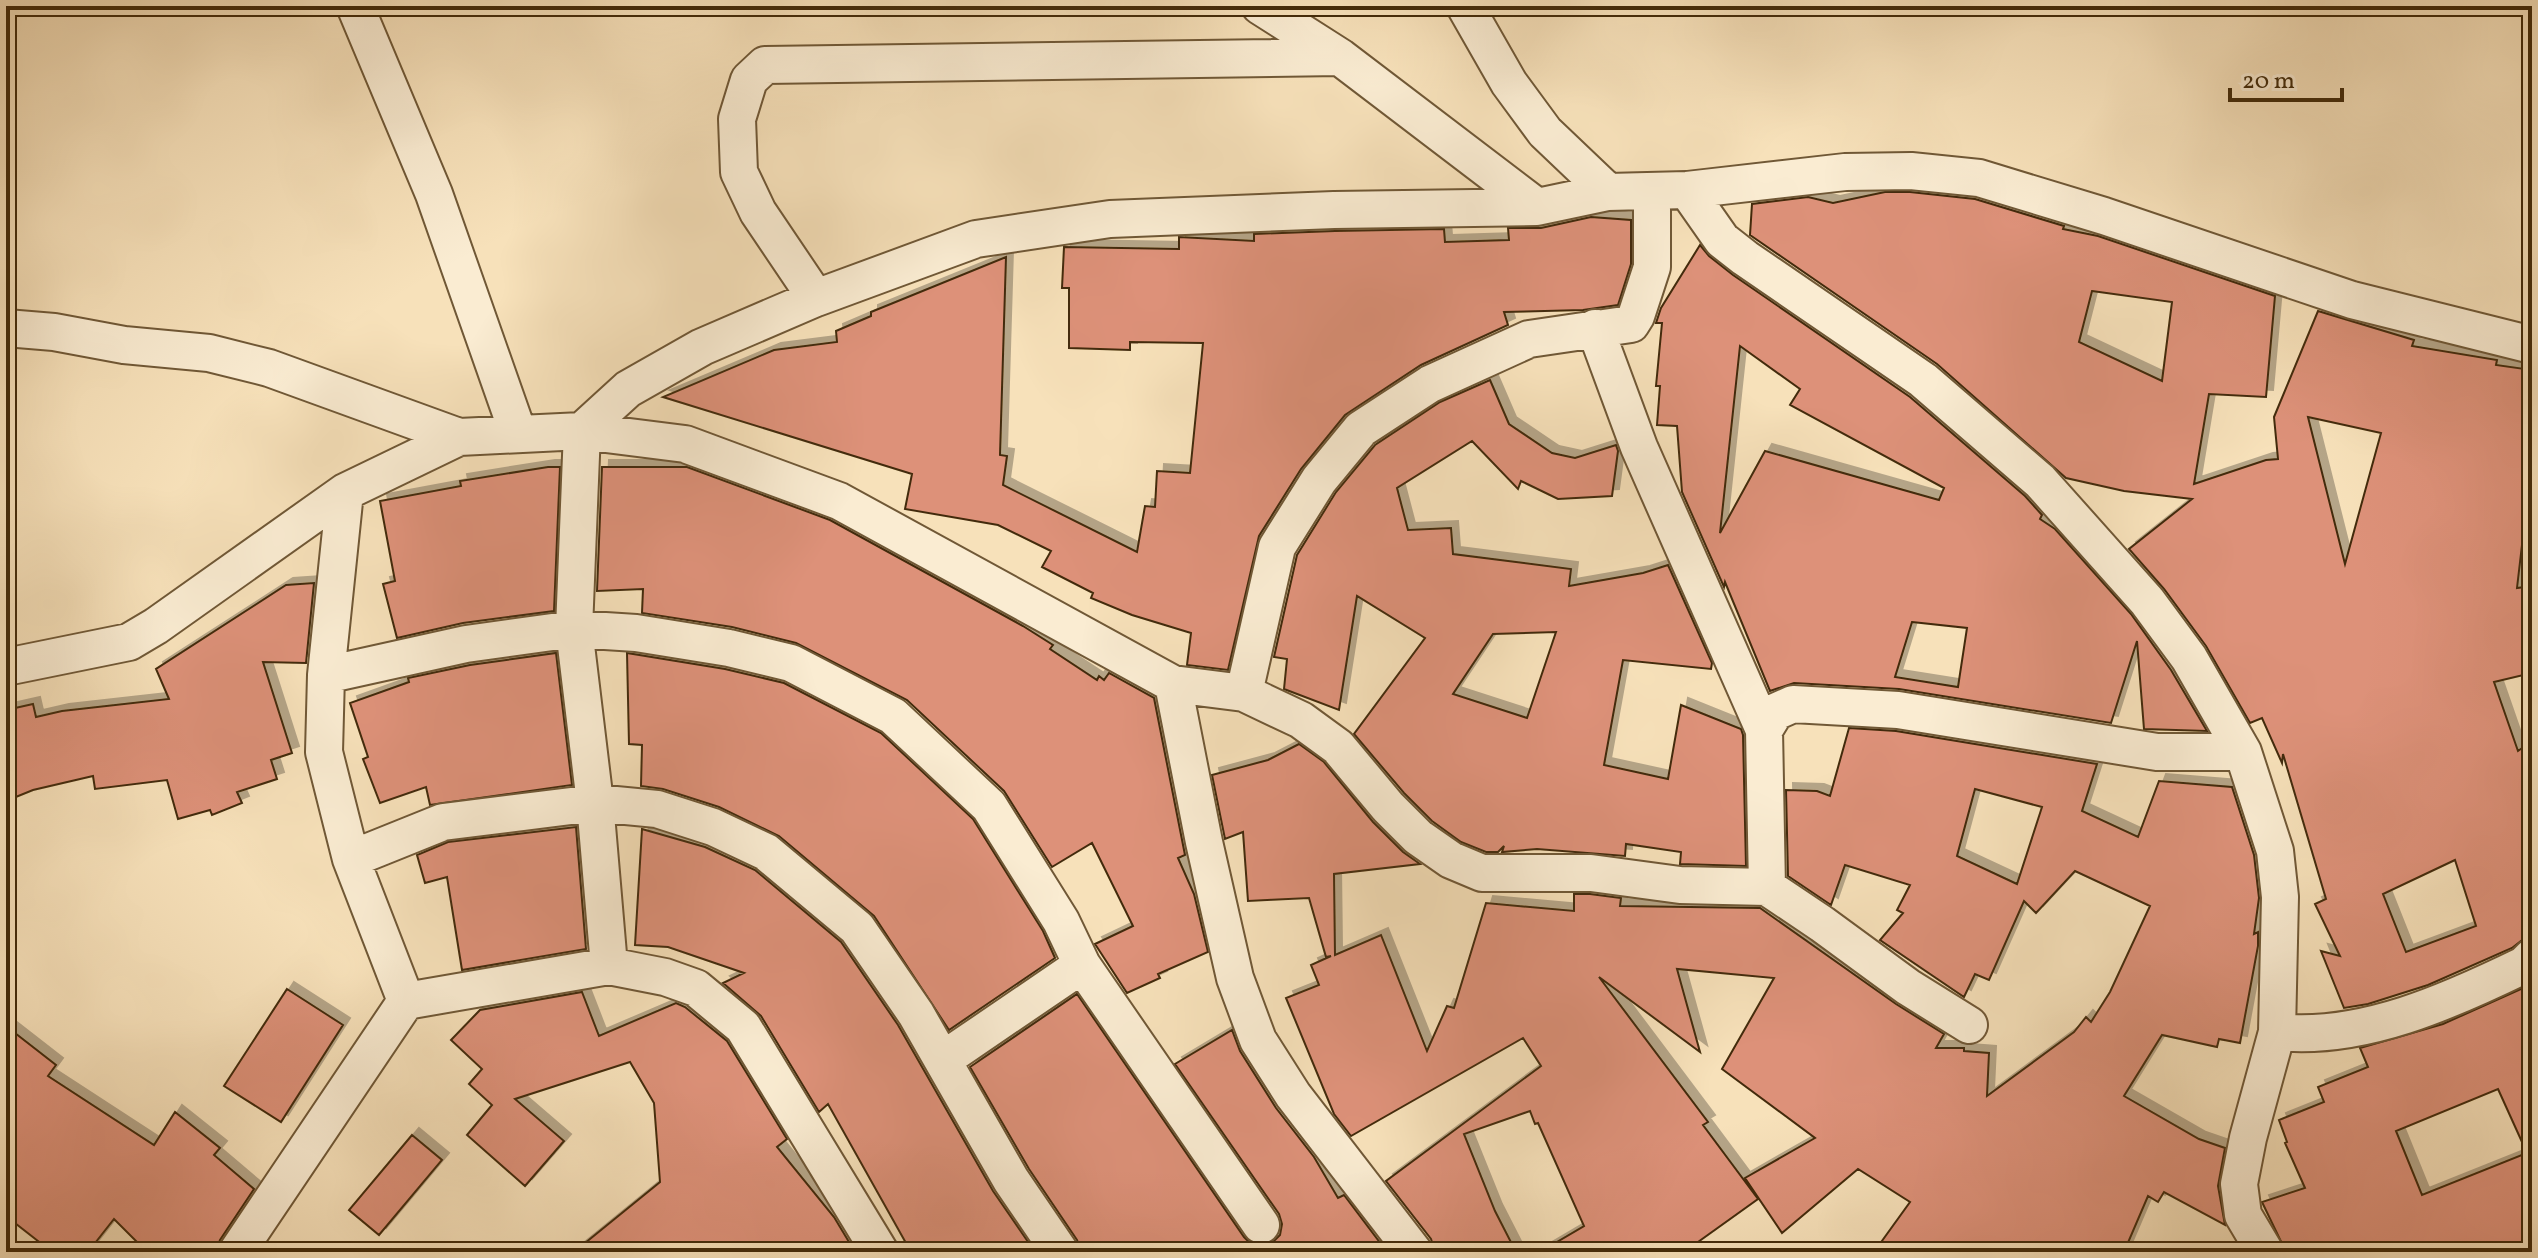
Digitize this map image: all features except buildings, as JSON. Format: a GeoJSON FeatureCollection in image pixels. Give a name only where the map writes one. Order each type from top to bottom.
{"type":"FeatureCollection","features":[{"type":"Feature","properties":{"kind":"street"},"geometry":{"type":"LineString","coordinates":[[355,6],[434,194],[518,433]]}},
{"type":"Feature","properties":{"kind":"street"},"geometry":{"type":"LineString","coordinates":[[1260,6],[1340,57],[1537,207]]}},
{"type":"Feature","properties":{"kind":"street"},"geometry":{"type":"LineString","coordinates":[[1465,6],[1509,83],[1545,132],[1608,192]]}},
{"type":"Feature","properties":{"kind":"street"},"geometry":{"type":"LineString","coordinates":[[816,298],[758,212],[739,172],[737,119],[749,80],[765,65],[1340,57]]}},
{"type":"Feature","properties":{"kind":"street"},"geometry":{"type":"LineString","coordinates":[[609,966],[595,803],[574,629],[582,431],[628,389],[702,347],[816,298],[976,239],[1110,219],[1334,210],[1537,207],[1608,192],[1687,190],[1845,172],[1911,171],[1979,178],[2104,216],[2352,300],[2532,345]]}},
{"type":"Feature","properties":{"kind":"street"},"geometry":{"type":"LineString","coordinates":[[1687,190],[1722,240],[1923,380],[2040,481],[2155,613],[2189,658],[2243,752],[2275,851],[2280,897],[2277,1032],[2248,1138],[2239,1184],[2243,1215],[2265,1252]]}},
{"type":"Feature","properties":{"kind":"street"},"geometry":{"type":"LineString","coordinates":[[1244,693],[1277,547],[1319,480],[1361,429],[1430,384],[1529,339],[1631,324],[1652,267],[1652,191]]}},
{"type":"Feature","properties":{"kind":"street"},"geometry":{"type":"LineString","coordinates":[[6,307],[24,329],[124,345],[209,353],[269,368],[459,437]]}},
{"type":"Feature","properties":{"kind":"street"},"geometry":{"type":"LineString","coordinates":[[1595,328],[1639,447],[1764,730],[1767,887]]}},
{"type":"Feature","properties":{"kind":"street"},"geometry":{"type":"LineString","coordinates":[[6,667],[129,642],[345,492],[459,437],[582,431],[685,444],[839,501],[1173,684],[1244,693],[1301,720],[1338,747],[1388,807],[1418,837],[1451,860],[1482,873],[1591,873],[1680,885],[1767,887],[1908,987],[1969,1025]]}},
{"type":"Feature","properties":{"kind":"street"},"geometry":{"type":"LineString","coordinates":[[345,492],[326,675],[324,752],[351,859],[406,1001]]}},
{"type":"Feature","properties":{"kind":"street"},"geometry":{"type":"LineString","coordinates":[[326,675],[466,644],[574,629],[636,633],[729,648],[791,663],[893,716],[989,806],[1045,894],[1082,965],[1261,1225]]}},
{"type":"Feature","properties":{"kind":"street"},"geometry":{"type":"LineString","coordinates":[[1173,684],[1235,978],[1258,1040],[1293,1095],[1414,1252]]}},
{"type":"Feature","properties":{"kind":"street"},"geometry":{"type":"LineString","coordinates":[[1764,730],[1775,712],[1793,704],[1898,710],[2157,752],[2243,752]]}},
{"type":"Feature","properties":{"kind":"street"},"geometry":{"type":"LineString","coordinates":[[351,859],[443,822],[595,803],[657,809],[713,827],[766,852],[857,928],[944,1059],[1011,1180],[1060,1252]]}},
{"type":"Feature","properties":{"kind":"street"},"geometry":{"type":"LineString","coordinates":[[2277,1032],[2301,1034],[2375,1024],[2467,993],[2524,965],[2532,957]]}},
{"type":"Feature","properties":{"kind":"street"},"geometry":{"type":"LineString","coordinates":[[944,1059],[1082,965]]}},
{"type":"Feature","properties":{"kind":"street"},"geometry":{"type":"LineString","coordinates":[[237,1252],[406,1001],[609,966],[665,977],[696,988],[743,1027],[880,1252]]}}]}
